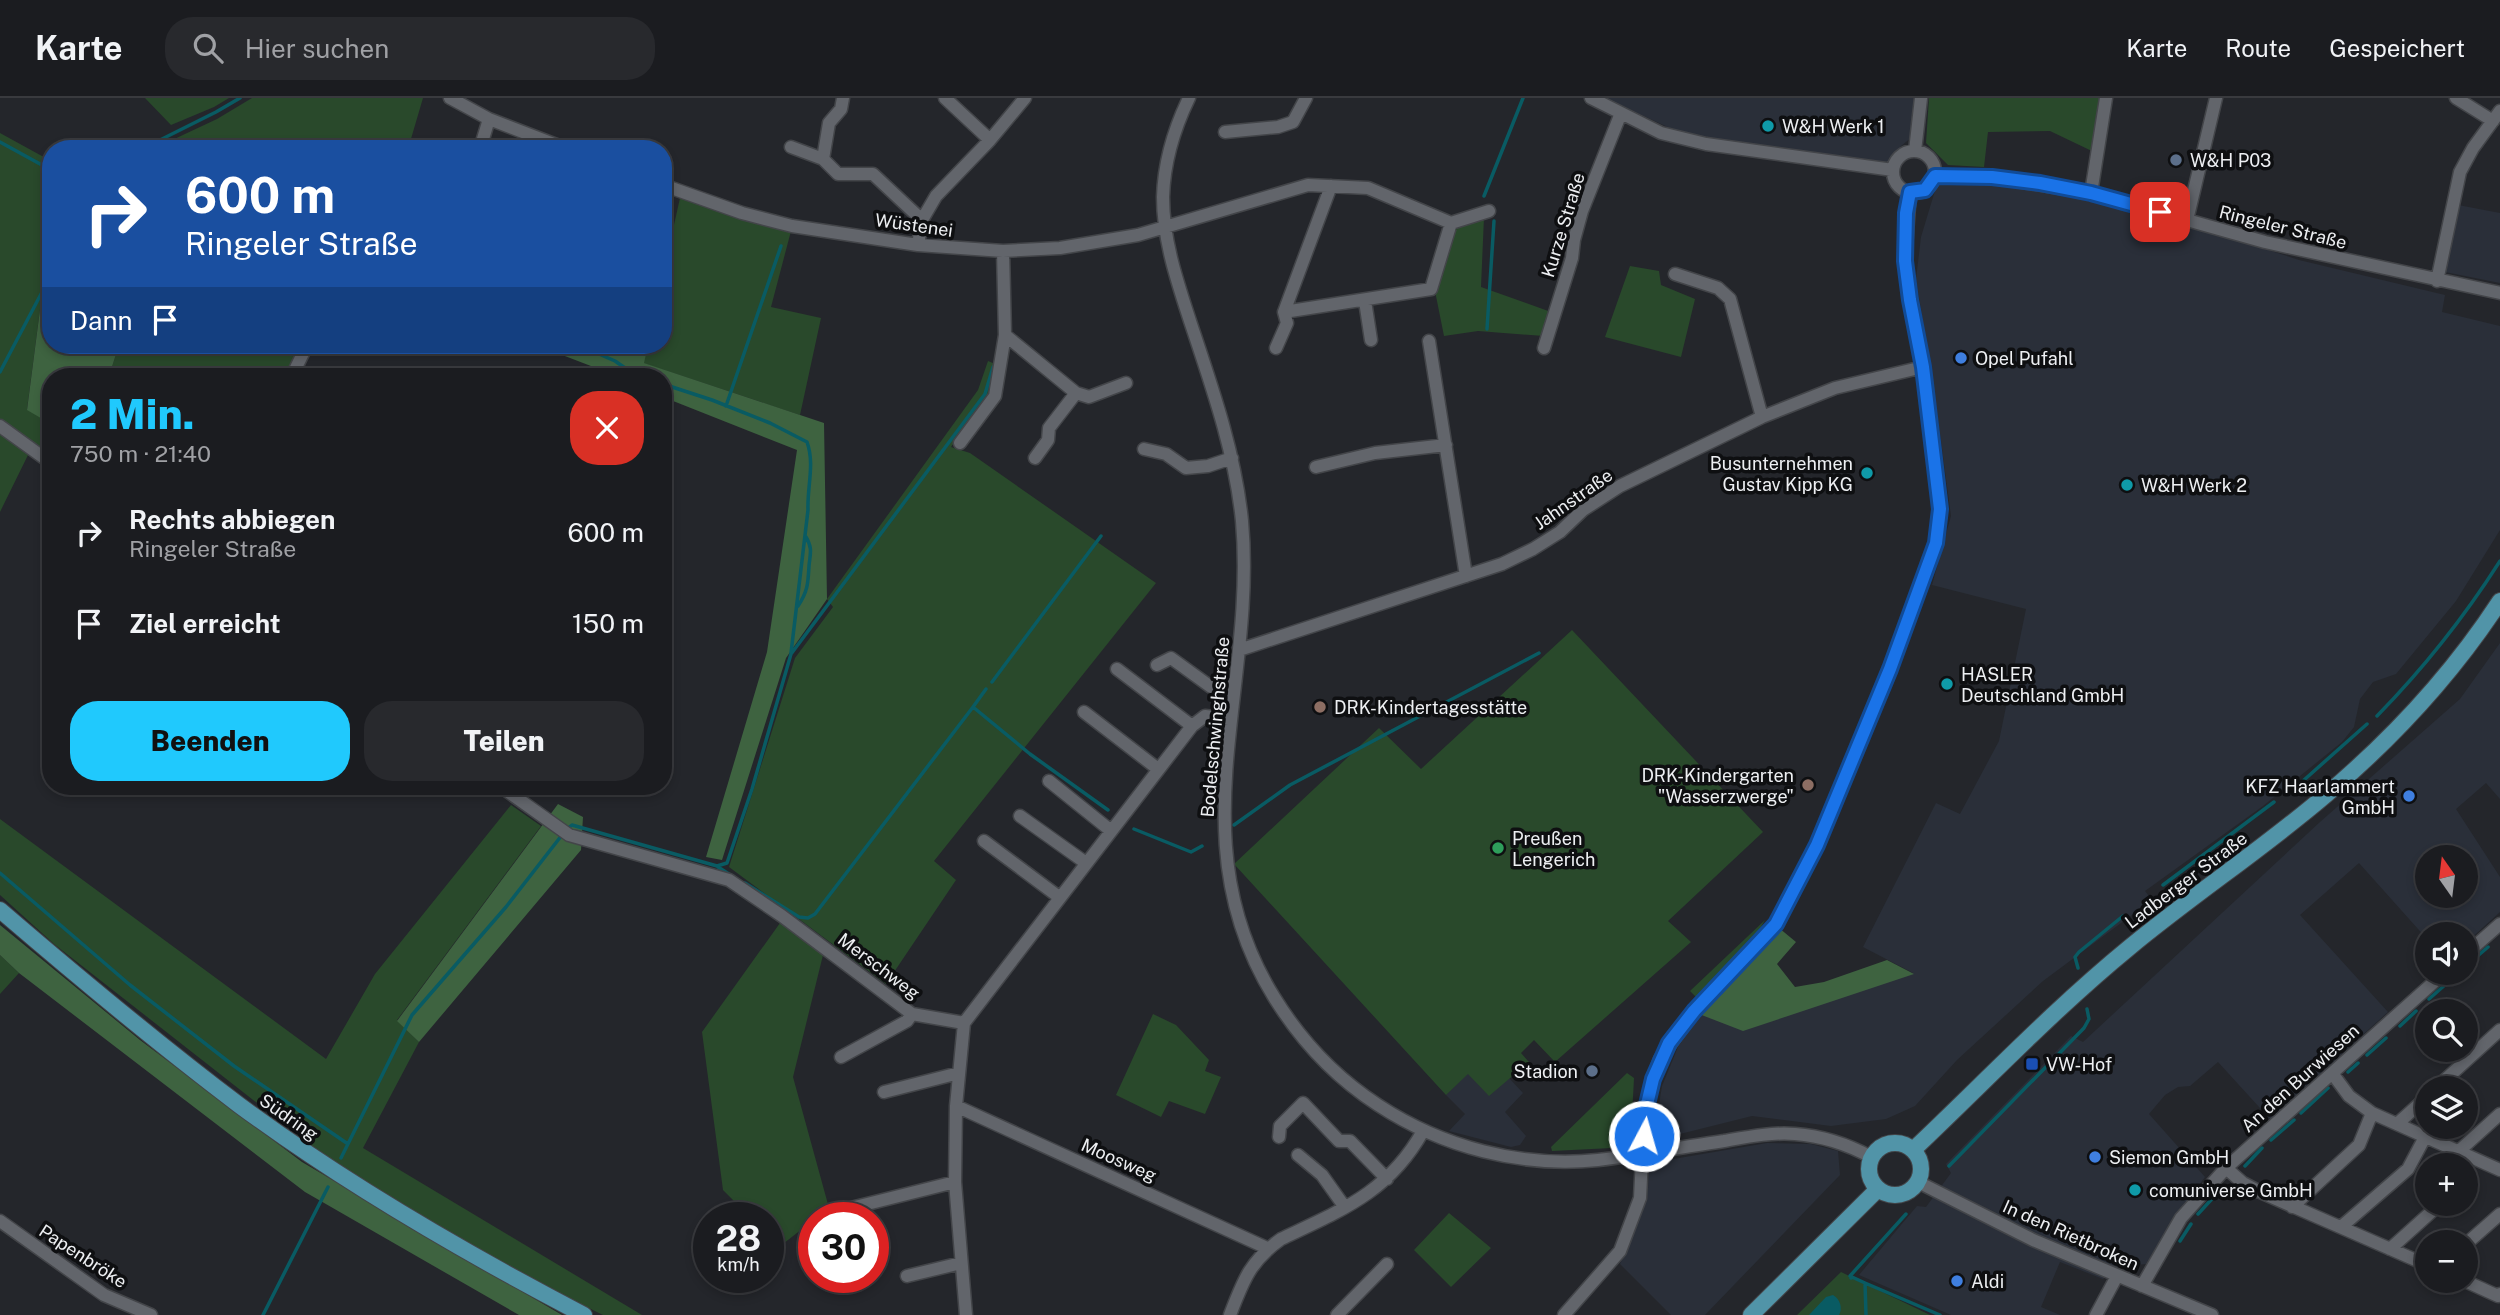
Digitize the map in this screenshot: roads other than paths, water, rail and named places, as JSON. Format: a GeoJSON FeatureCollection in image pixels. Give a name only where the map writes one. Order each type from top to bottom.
{"type":"FeatureCollection","features":[{"type":"Feature","properties":{"kind":"main road","name":"Ladberger Straße"},"geometry":{"type":"LineString","coordinates":[[1913,1150],[2076,992],[2131,946],[2328,794],[2375,750],[2437,685],[2500,601]]}},
{"type":"Feature","properties":{"kind":"main road","name":"Südring"},"geometry":{"type":"LineString","coordinates":[[0,911],[93,991],[240,1106],[330,1168],[507,1275],[584,1315]]}},
{"type":"Feature","properties":{"kind":"main road"},"geometry":{"type":"LineString","coordinates":[[1890,1143],[1906,1145],[1913,1150],[1921,1165],[1918,1182],[1913,1188],[1899,1195],[1884,1194],[1873,1184],[1868,1171],[1871,1157],[1882,1145],[1890,1143]]}},
{"type":"Feature","properties":{"kind":"main road"},"geometry":{"type":"LineString","coordinates":[[1751,1315],[1878,1189]]}},
{"type":"Feature","properties":{"kind":"street"},"geometry":{"type":"LineString","coordinates":[[450,98],[489,119],[544,140]]}},
{"type":"Feature","properties":{"kind":"street"},"geometry":{"type":"LineString","coordinates":[[823,159],[829,123],[841,108],[843,98]]}},
{"type":"Feature","properties":{"kind":"street"},"geometry":{"type":"LineString","coordinates":[[945,98],[990,141]]}},
{"type":"Feature","properties":{"kind":"street"},"geometry":{"type":"LineString","coordinates":[[918,245],[922,220],[936,196],[990,141],[1025,98]]}},
{"type":"Feature","properties":{"kind":"street","name":"Bodelschwinghstraße"},"geometry":{"type":"LineString","coordinates":[[1189,98],[1167,162],[1163,194],[1165,228],[1174,270],[1222,418],[1232,458],[1242,538],[1243,595],[1239,650],[1224,785],[1226,863],[1240,926],[1259,972],[1286,1017],[1323,1060],[1365,1097],[1423,1131],[1479,1150],[1520,1159],[1576,1162],[1734,1139],[1792,1134],[1835,1141],[1871,1157]]}},
{"type":"Feature","properties":{"kind":"street"},"geometry":{"type":"LineString","coordinates":[[1225,132],[1278,127],[1293,122],[1306,98]]}},
{"type":"Feature","properties":{"kind":"street"},"geometry":{"type":"LineString","coordinates":[[1591,98],[1661,133],[1706,145],[1893,170]]}},
{"type":"Feature","properties":{"kind":"street"},"geometry":{"type":"LineString","coordinates":[[1915,151],[1921,98]]}},
{"type":"Feature","properties":{"kind":"street"},"geometry":{"type":"LineString","coordinates":[[2091,193],[2106,98]]}},
{"type":"Feature","properties":{"kind":"street"},"geometry":{"type":"LineString","coordinates":[[2186,219],[2216,98]]}},
{"type":"Feature","properties":{"kind":"street"},"geometry":{"type":"LineString","coordinates":[[2437,281],[2460,173],[2473,148],[2496,116],[2456,98]]}},
{"type":"Feature","properties":{"kind":"street","name":"Kurze Straße"},"geometry":{"type":"LineString","coordinates":[[1544,348],[1572,258],[1582,211],[1621,113]]}},
{"type":"Feature","properties":{"kind":"street"},"geometry":{"type":"LineString","coordinates":[[483,140],[489,119]]}},
{"type":"Feature","properties":{"kind":"street"},"geometry":{"type":"LineString","coordinates":[[792,147],[823,159],[838,174],[873,174],[922,220]]}},
{"type":"Feature","properties":{"kind":"street"},"geometry":{"type":"LineString","coordinates":[[1915,151],[1923,152],[1931,159],[1935,176],[1925,190],[1910,192],[1897,184],[1893,170],[1900,156],[1915,151]]}},
{"type":"Feature","properties":{"kind":"street","name":"Ringeler Straße"},"geometry":{"type":"LineString","coordinates":[[1935,176],[1992,177],[2091,193],[2278,245],[2500,293]]}},
{"type":"Feature","properties":{"kind":"street","name":"Wüstenei"},"geometry":{"type":"LineString","coordinates":[[672,188],[742,213],[792,226],[918,245],[1003,251],[1099,243],[1165,228],[1308,185],[1368,188],[1451,223]]}},
{"type":"Feature","properties":{"kind":"street"},"geometry":{"type":"LineString","coordinates":[[1276,348],[1287,323],[1284,312],[1332,186]]}},
{"type":"Feature","properties":{"kind":"street"},"geometry":{"type":"LineString","coordinates":[[1564,1315],[1620,1251],[1640,1198],[1646,1107],[1660,1059],[1694,1011],[1776,924],[1817,845],[1890,669],[1936,543],[1940,509],[1923,367],[1905,261],[1906,213],[1910,192]]}},
{"type":"Feature","properties":{"kind":"street"},"geometry":{"type":"LineString","coordinates":[[1284,312],[1431,289],[1451,223],[1489,211]]}},
{"type":"Feature","properties":{"kind":"street"},"geometry":{"type":"LineString","coordinates":[[960,443],[995,396],[1005,335],[1003,251]]}},
{"type":"Feature","properties":{"kind":"street"},"geometry":{"type":"LineString","coordinates":[[1675,274],[1718,288],[1730,299],[1762,417]]}},
{"type":"Feature","properties":{"kind":"street"},"geometry":{"type":"LineString","coordinates":[[1365,301],[1371,340]]}},
{"type":"Feature","properties":{"kind":"street"},"geometry":{"type":"LineString","coordinates":[[1005,335],[1076,393],[1089,397],[1126,383]]}},
{"type":"Feature","properties":{"kind":"street"},"geometry":{"type":"LineString","coordinates":[[1429,341],[1466,576]]}},
{"type":"Feature","properties":{"kind":"street","name":"Jahnstraße"},"geometry":{"type":"LineString","coordinates":[[1239,650],[1502,564],[1533,549],[1560,531],[1583,510],[1620,486],[1762,417],[1835,388],[1923,367]]}},
{"type":"Feature","properties":{"kind":"street"},"geometry":{"type":"LineString","coordinates":[[1035,458],[1048,440],[1049,429],[1076,393]]}},
{"type":"Feature","properties":{"kind":"street"},"geometry":{"type":"LineString","coordinates":[[0,426],[42,456]]}},
{"type":"Feature","properties":{"kind":"street"},"geometry":{"type":"LineString","coordinates":[[1316,467],[1375,453],[1446,444]]}},
{"type":"Feature","properties":{"kind":"street"},"geometry":{"type":"LineString","coordinates":[[1144,449],[1166,454],[1186,468],[1208,466],[1232,458]]}},
{"type":"Feature","properties":{"kind":"street"},"geometry":{"type":"LineString","coordinates":[[1157,665],[1171,658],[1211,687],[1235,683]]}},
{"type":"Feature","properties":{"kind":"street"},"geometry":{"type":"LineString","coordinates":[[1117,669],[1192,726]]}},
{"type":"Feature","properties":{"kind":"street"},"geometry":{"type":"LineString","coordinates":[[1084,712],[1158,769]]}},
{"type":"Feature","properties":{"kind":"street"},"geometry":{"type":"LineString","coordinates":[[965,1315],[955,1182],[956,1106],[964,1023],[1192,726],[1205,716],[1231,719]]}},
{"type":"Feature","properties":{"kind":"street"},"geometry":{"type":"LineString","coordinates":[[1049,781],[1110,830]]}},
{"type":"Feature","properties":{"kind":"street","name":"Merschweg"},"geometry":{"type":"LineString","coordinates":[[513,795],[564,832],[729,880],[782,916],[912,1014],[964,1023]]}},
{"type":"Feature","properties":{"kind":"street"},"geometry":{"type":"LineString","coordinates":[[1020,816],[1086,863]]}},
{"type":"Feature","properties":{"kind":"street"},"geometry":{"type":"LineString","coordinates":[[984,841],[1059,897]]}},
{"type":"Feature","properties":{"kind":"street"},"geometry":{"type":"LineString","coordinates":[[2478,943],[2500,924]]}},
{"type":"Feature","properties":{"kind":"street","name":"An den Burwiesen"},"geometry":{"type":"LineString","coordinates":[[2142,1286],[2181,1218],[2225,1168],[2431,985]]}},
{"type":"Feature","properties":{"kind":"street"},"geometry":{"type":"LineString","coordinates":[[841,1057],[907,1021],[912,1014]]}},
{"type":"Feature","properties":{"kind":"street"},"geometry":{"type":"LineString","coordinates":[[2449,1076],[2500,1030]]}},
{"type":"Feature","properties":{"kind":"street"},"geometry":{"type":"LineString","coordinates":[[884,1092],[958,1073]]}},
{"type":"Feature","properties":{"kind":"street"},"geometry":{"type":"LineString","coordinates":[[2332,1073],[2350,1096],[2372,1113],[2415,1133]]}},
{"type":"Feature","properties":{"kind":"street"},"geometry":{"type":"LineString","coordinates":[[1279,1137],[1280,1126],[1303,1103],[1339,1141],[1350,1141],[1387,1179]]}},
{"type":"Feature","properties":{"kind":"street","name":"Moosweg"},"geometry":{"type":"LineString","coordinates":[[956,1106],[1267,1248]]}},
{"type":"Feature","properties":{"kind":"street"},"geometry":{"type":"LineString","coordinates":[[2397,1124],[2415,1108]]}},
{"type":"Feature","properties":{"kind":"street"},"geometry":{"type":"LineString","coordinates":[[2292,1207],[2359,1145],[2372,1113]]}},
{"type":"Feature","properties":{"kind":"street"},"geometry":{"type":"LineString","coordinates":[[2468,1153],[2500,1114]]}},
{"type":"Feature","properties":{"kind":"street"},"geometry":{"type":"LineString","coordinates":[[1230,1315],[1245,1275],[1267,1248],[1370,1193],[1405,1161],[1423,1131]]}},
{"type":"Feature","properties":{"kind":"street"},"geometry":{"type":"LineString","coordinates":[[2341,1227],[2407,1168],[2424,1139]]}},
{"type":"Feature","properties":{"kind":"street"},"geometry":{"type":"LineString","coordinates":[[2427,1139],[2454,1153]]}},
{"type":"Feature","properties":{"kind":"street"},"geometry":{"type":"LineString","coordinates":[[1298,1155],[1322,1175],[1344,1206]]}},
{"type":"Feature","properties":{"kind":"street"},"geometry":{"type":"LineString","coordinates":[[2478,1163],[2500,1170]]}},
{"type":"Feature","properties":{"kind":"street"},"geometry":{"type":"LineString","coordinates":[[2225,1168],[2243,1183],[2292,1207],[2415,1260]]}},
{"type":"Feature","properties":{"kind":"street"},"geometry":{"type":"LineString","coordinates":[[875,1202],[955,1182]]}},
{"type":"Feature","properties":{"kind":"street","name":"In den Rietbroken"},"geometry":{"type":"LineString","coordinates":[[1918,1182],[2032,1240],[2212,1315]]}},
{"type":"Feature","properties":{"kind":"street"},"geometry":{"type":"LineString","coordinates":[[2478,1233],[2500,1214]]}},
{"type":"Feature","properties":{"kind":"street"},"geometry":{"type":"LineString","coordinates":[[2390,1249],[2427,1216]]}},
{"type":"Feature","properties":{"kind":"street","name":"Papenbröke"},"geometry":{"type":"LineString","coordinates":[[0,1221],[104,1295],[151,1315]]}},
{"type":"Feature","properties":{"kind":"street"},"geometry":{"type":"LineString","coordinates":[[907,1276],[961,1263]]}},
{"type":"Feature","properties":{"kind":"street"},"geometry":{"type":"LineString","coordinates":[[1337,1315],[1387,1264]]}},
{"type":"Feature","properties":{"kind":"street"},"geometry":{"type":"LineString","coordinates":[[2096,1315],[2117,1276]]}},
{"type":"Feature","properties":{"kind":"street"},"geometry":{"type":"LineString","coordinates":[[2478,1287],[2498,1296],[2500,1294]]}},
{"type":"Feature","properties":{"kind":"water"},"geometry":{"type":"Polygon","coordinates":[[[1833,1295],[1840,1304],[1839,1315],[1809,1315],[1826,1297],[1833,1295]]]}},
{"type":"Feature","properties":{"kind":"waterway"},"geometry":{"type":"LineString","coordinates":[[160,140],[240,98]]}},
{"type":"Feature","properties":{"kind":"waterway"},"geometry":{"type":"LineString","coordinates":[[1484,196],[1523,98]]}},
{"type":"Feature","properties":{"kind":"waterway"},"geometry":{"type":"LineString","coordinates":[[0,142],[42,165]]}},
{"type":"Feature","properties":{"kind":"waterway"},"geometry":{"type":"LineString","coordinates":[[1487,329],[1494,221]]}},
{"type":"Feature","properties":{"kind":"waterway"},"geometry":{"type":"LineString","coordinates":[[726,406],[781,246]]}},
{"type":"Feature","properties":{"kind":"waterway"},"geometry":{"type":"LineString","coordinates":[[0,372],[42,292]]}},
{"type":"Feature","properties":{"kind":"waterway"},"geometry":{"type":"LineString","coordinates":[[599,354],[625,368]]}},
{"type":"Feature","properties":{"kind":"waterway"},"geometry":{"type":"LineString","coordinates":[[567,829],[572,825],[717,866],[727,863],[752,789],[791,654],[985,394],[993,367]]}},
{"type":"Feature","properties":{"kind":"waterway"},"geometry":{"type":"LineString","coordinates":[[672,387],[770,423],[807,442],[811,467],[808,510],[791,653]]}},
{"type":"Feature","properties":{"kind":"waterway"},"geometry":{"type":"LineString","coordinates":[[992,682],[1101,536]]}},
{"type":"Feature","properties":{"kind":"waterway"},"geometry":{"type":"LineString","coordinates":[[798,606],[808,582],[810,545],[806,537]]}},
{"type":"Feature","properties":{"kind":"waterway"},"geometry":{"type":"LineString","coordinates":[[2377,716],[2443,642],[2500,561]]}},
{"type":"Feature","properties":{"kind":"waterway"},"geometry":{"type":"LineString","coordinates":[[1234,825],[1290,785],[1539,653]]}},
{"type":"Feature","properties":{"kind":"waterway"},"geometry":{"type":"LineString","coordinates":[[973,707],[986,689]]}},
{"type":"Feature","properties":{"kind":"waterway"},"geometry":{"type":"LineString","coordinates":[[745,883],[799,917],[808,918],[815,914],[973,707],[1030,754],[1108,810]]}},
{"type":"Feature","properties":{"kind":"waterway"},"geometry":{"type":"LineString","coordinates":[[2295,788],[2367,724]]}},
{"type":"Feature","properties":{"kind":"waterway"},"geometry":{"type":"LineString","coordinates":[[2163,885],[2274,802]]}},
{"type":"Feature","properties":{"kind":"waterway"},"geometry":{"type":"LineString","coordinates":[[1134,829],[1191,852],[1202,846]]}},
{"type":"Feature","properties":{"kind":"waterway"},"geometry":{"type":"LineString","coordinates":[[341,1158],[412,1015],[506,907],[562,835]]}},
{"type":"Feature","properties":{"kind":"waterway"},"geometry":{"type":"LineString","coordinates":[[718,867],[732,876]]}},
{"type":"Feature","properties":{"kind":"waterway"},"geometry":{"type":"LineString","coordinates":[[0,873],[130,985],[234,1066],[348,1144]]}},
{"type":"Feature","properties":{"kind":"waterway"},"geometry":{"type":"LineString","coordinates":[[2078,968],[2075,957],[2079,952],[2123,916]]}},
{"type":"Feature","properties":{"kind":"waterway"},"geometry":{"type":"LineString","coordinates":[[2478,956],[2488,947]]}},
{"type":"Feature","properties":{"kind":"waterway"},"geometry":{"type":"LineString","coordinates":[[2429,999],[2445,985]]}},
{"type":"Feature","properties":{"kind":"waterway"},"geometry":{"type":"LineString","coordinates":[[1949,1166],[2084,1028],[2089,1019],[2087,1009]]}},
{"type":"Feature","properties":{"kind":"waterway"},"geometry":{"type":"LineString","coordinates":[[2400,1026],[2415,1012]]}},
{"type":"Feature","properties":{"kind":"waterway"},"geometry":{"type":"LineString","coordinates":[[2367,1055],[2386,1038]]}},
{"type":"Feature","properties":{"kind":"waterway"},"geometry":{"type":"LineString","coordinates":[[2348,1072],[2358,1063]]}},
{"type":"Feature","properties":{"kind":"waterway"},"geometry":{"type":"LineString","coordinates":[[2301,1113],[2328,1088]]}},
{"type":"Feature","properties":{"kind":"waterway"},"geometry":{"type":"LineString","coordinates":[[2271,1140],[2294,1120]]}},
{"type":"Feature","properties":{"kind":"waterway"},"geometry":{"type":"LineString","coordinates":[[2245,1166],[2262,1148]]}},
{"type":"Feature","properties":{"kind":"waterway"},"geometry":{"type":"LineString","coordinates":[[263,1315],[328,1187]]}},
{"type":"Feature","properties":{"kind":"waterway"},"geometry":{"type":"LineString","coordinates":[[2198,1214],[2222,1188]]}},
{"type":"Feature","properties":{"kind":"waterway"},"geometry":{"type":"LineString","coordinates":[[1851,1278],[1906,1214]]}},
{"type":"Feature","properties":{"kind":"waterway"},"geometry":{"type":"LineString","coordinates":[[2180,1241],[2191,1224]]}},
{"type":"Feature","properties":{"kind":"waterway"},"geometry":{"type":"LineString","coordinates":[[1852,1277],[1865,1283],[1866,1315]]}},
{"type":"Feature","properties":{"kind":"waterway"},"geometry":{"type":"LineString","coordinates":[[1865,1283],[1940,1315]]}},
{"type":"Feature","properties":{"kind":"place","name":"W&H Werk 1"},"geometry":{"type":"Point","coordinates":[1768,126]}},
{"type":"Feature","properties":{"kind":"place","name":"W&H P03"},"geometry":{"type":"Point","coordinates":[2176,160]}},
{"type":"Feature","properties":{"kind":"place","name":"Opel Pufahl"},"geometry":{"type":"Point","coordinates":[1961,358]}},
{"type":"Feature","properties":{"kind":"place","name":"Busunternehmen Gustav Kipp KG"},"geometry":{"type":"Point","coordinates":[1867,473]}},
{"type":"Feature","properties":{"kind":"place","name":"W&H Werk 2"},"geometry":{"type":"Point","coordinates":[2127,485]}},
{"type":"Feature","properties":{"kind":"place","name":"HASLER Deutschland GmbH"},"geometry":{"type":"Point","coordinates":[1947,684]}},
{"type":"Feature","properties":{"kind":"place","name":"DRK-Kindertagesstätte"},"geometry":{"type":"Point","coordinates":[1320,707]}},
{"type":"Feature","properties":{"kind":"place","name":"DRK-Kindergarten \"Wasserzwerge\""},"geometry":{"type":"Point","coordinates":[1808,785]}},
{"type":"Feature","properties":{"kind":"place","name":"KFZ Haarlammert GmbH"},"geometry":{"type":"Point","coordinates":[2409,796]}},
{"type":"Feature","properties":{"kind":"place","name":"Preußen Lengerich"},"geometry":{"type":"Point","coordinates":[1498,848]}},
{"type":"Feature","properties":{"kind":"place","name":"VW-Hof"},"geometry":{"type":"Point","coordinates":[2032,1064]}},
{"type":"Feature","properties":{"kind":"place","name":"Stadion"},"geometry":{"type":"Point","coordinates":[1592,1071]}},
{"type":"Feature","properties":{"kind":"place","name":"Siemon GmbH"},"geometry":{"type":"Point","coordinates":[2095,1157]}},
{"type":"Feature","properties":{"kind":"place","name":"comuniverse GmbH"},"geometry":{"type":"Point","coordinates":[2135,1190]}},
{"type":"Feature","properties":{"kind":"place","name":"Aldi"},"geometry":{"type":"Point","coordinates":[1957,1281]}}]}
